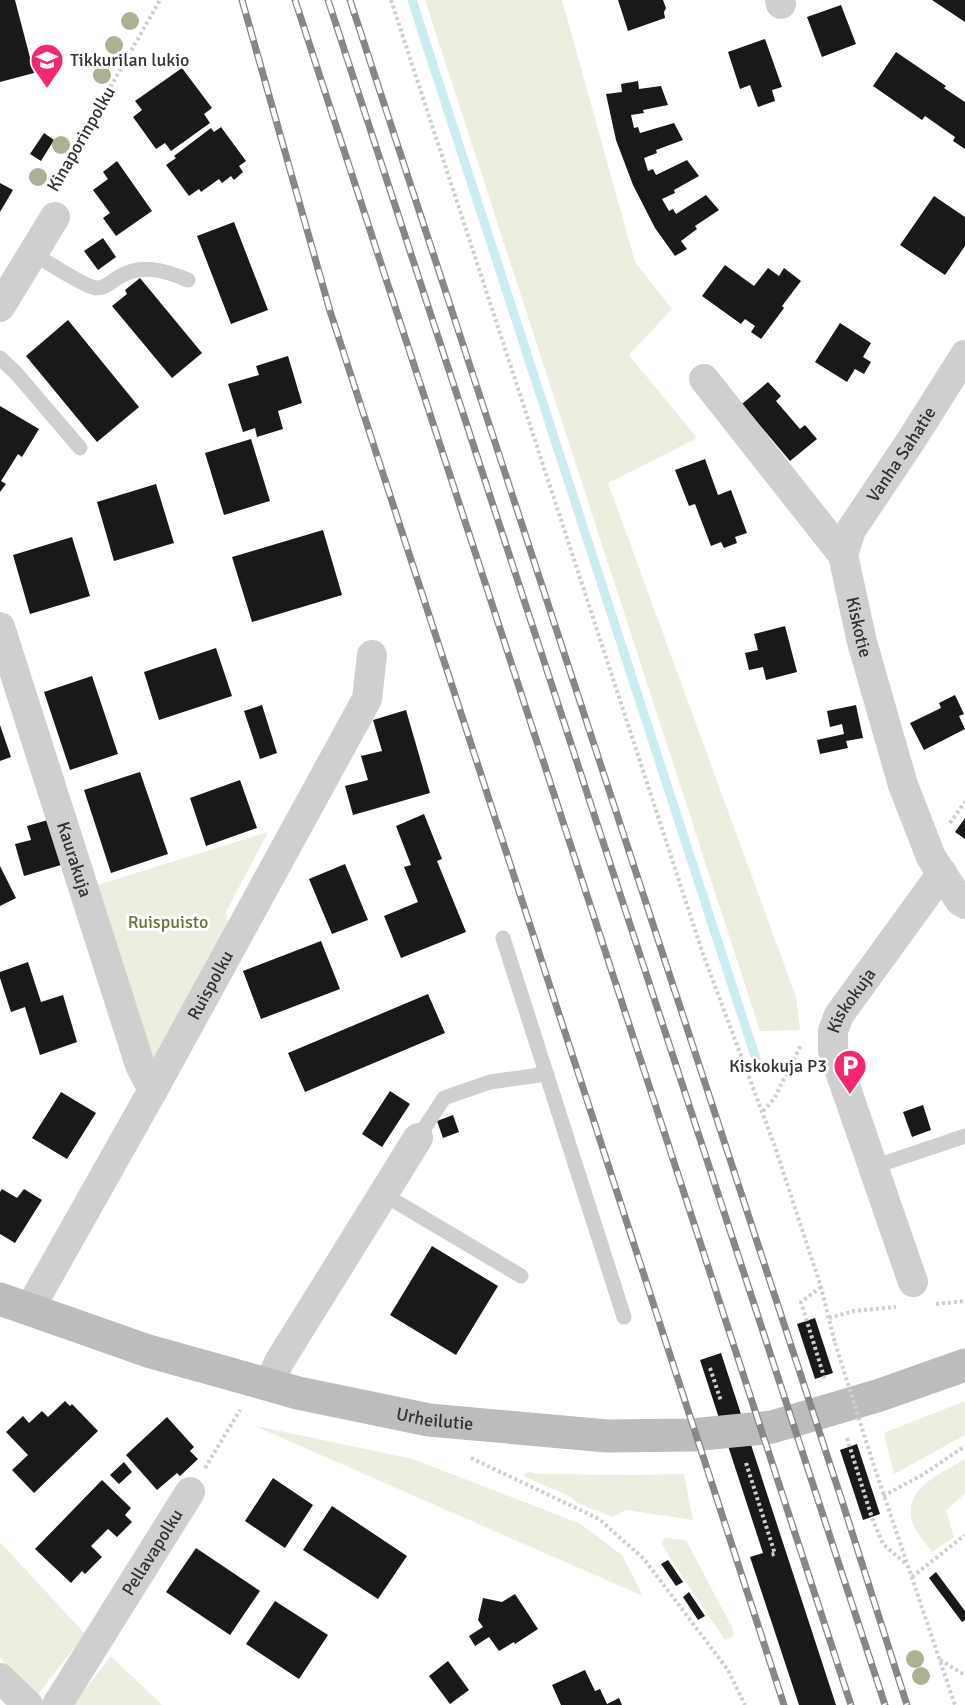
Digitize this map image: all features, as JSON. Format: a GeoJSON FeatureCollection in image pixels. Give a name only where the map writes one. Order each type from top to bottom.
{"type":"FeatureCollection","features":[{"type":"Feature","properties":{"kind":"main road","name":"Urheilutie"},"geometry":{"type":"LineString","coordinates":[[15,1304],[148,1351],[298,1393],[429,1420],[607,1436],[692,1435],[772,1427],[879,1395],[965,1365]]}},
{"type":"Feature","properties":{"kind":"street"},"geometry":{"type":"LineString","coordinates":[[0,307],[55,217]]}},
{"type":"Feature","properties":{"kind":"street","name":"Vanha Sahatie"},"geometry":{"type":"LineString","coordinates":[[843,555],[851,530],[965,355]]}},
{"type":"Feature","properties":{"kind":"street","name":"Kiskotie"},"geometry":{"type":"LineString","coordinates":[[704,379],[843,555],[862,642],[903,786],[931,857],[960,901],[965,904]]}},
{"type":"Feature","properties":{"kind":"street","name":"Kaurakuja"},"geometry":{"type":"LineString","coordinates":[[0,627],[140,1065],[153,1090]]}},
{"type":"Feature","properties":{"kind":"street","name":"Ruispolku"},"geometry":{"type":"LineString","coordinates":[[15,1304],[153,1090],[366,699],[372,655]]}},
{"type":"Feature","properties":{"kind":"street","name":"Kiskokuja"},"geometry":{"type":"LineString","coordinates":[[913,1282],[833,1051],[833,1031],[839,1015],[942,873]]}},
{"type":"Feature","properties":{"kind":"street"},"geometry":{"type":"LineString","coordinates":[[269,1385],[279,1362],[418,1138]]}},
{"type":"Feature","properties":{"kind":"street","name":"Pellavapolku"},"geometry":{"type":"LineString","coordinates":[[57,1705],[190,1492]]}},
{"type":"Feature","properties":{"kind":"street"},"geometry":{"type":"LineString","coordinates":[[0,1678],[28,1705]]}},
{"type":"Feature","properties":{"kind":"lane"},"geometry":{"type":"LineString","coordinates":[[34,254],[94,288],[106,286],[131,271],[149,268],[166,270],[188,280]]}},
{"type":"Feature","properties":{"kind":"lane"},"geometry":{"type":"LineString","coordinates":[[0,358],[16,373],[80,448]]}},
{"type":"Feature","properties":{"kind":"lane"},"geometry":{"type":"LineString","coordinates":[[503,938],[624,1317]]}},
{"type":"Feature","properties":{"kind":"lane"},"geometry":{"type":"LineString","coordinates":[[418,1138],[444,1098],[490,1082],[547,1074]]}},
{"type":"Feature","properties":{"kind":"lane"},"geometry":{"type":"LineString","coordinates":[[873,1167],[965,1136]]}},
{"type":"Feature","properties":{"kind":"lane"},"geometry":{"type":"LineString","coordinates":[[383,1194],[521,1276]]}},
{"type":"Feature","properties":{"kind":"path","name":"Kinaporinpolku"},"geometry":{"type":"LineString","coordinates":[[55,217],[47,198],[160,0]]}},
{"type":"Feature","properties":{"kind":"path"},"geometry":{"type":"LineString","coordinates":[[391,0],[703,954],[763,1111],[821,1287],[835,1343],[873,1463],[955,1705]]}},
{"type":"Feature","properties":{"kind":"path"},"geometry":{"type":"LineString","coordinates":[[816,1386],[826,1383],[801,1302],[821,1287]]}},
{"type":"Feature","properties":{"kind":"path"},"geometry":{"type":"LineString","coordinates":[[713,1383],[710,1368],[721,1401]]}},
{"type":"Feature","properties":{"kind":"path"},"geometry":{"type":"LineString","coordinates":[[837,1380],[847,1377]]}},
{"type":"Feature","properties":{"kind":"path"},"geometry":{"type":"LineString","coordinates":[[709,1402],[732,1400]]}},
{"type":"Feature","properties":{"kind":"path","name":"Pellavapolku"},"geometry":{"type":"LineString","coordinates":[[190,1492],[240,1408]]}},
{"type":"Feature","properties":{"kind":"path"},"geometry":{"type":"LineString","coordinates":[[846,1435],[872,1518],[883,1544],[907,1564]]}},
{"type":"Feature","properties":{"kind":"path"},"geometry":{"type":"LineString","coordinates":[[884,1496],[924,1474],[965,1446]]}},
{"type":"Feature","properties":{"kind":"path"},"geometry":{"type":"LineString","coordinates":[[460,1454],[599,1518],[644,1559],[728,1670],[745,1705]]}},
{"type":"Feature","properties":{"kind":"path"},"geometry":{"type":"LineString","coordinates":[[746,1463],[775,1554],[769,1555]]}},
{"type":"Feature","properties":{"kind":"path"},"geometry":{"type":"LineString","coordinates":[[912,1577],[965,1535]]}},
{"type":"Feature","properties":{"kind":"path"},"geometry":{"type":"LineString","coordinates":[[940,1660],[965,1675]]}},
{"type":"Feature","properties":{"kind":"green space"},"geometry":{"type":"Polygon","coordinates":[[[425,0],[562,0],[635,262],[672,309],[629,355],[697,438],[608,483],[796,997],[800,1030],[760,1031],[425,0]]]}},
{"type":"Feature","properties":{"kind":"green space","name":"Ruispuisto"},"geometry":{"type":"Polygon","coordinates":[[[268,832],[226,912],[228,926],[157,1064],[144,1047],[94,886],[268,832]]]}},
{"type":"Feature","properties":{"kind":"green space"},"geometry":{"type":"Polygon","coordinates":[[[965,1401],[965,1435],[894,1474],[884,1433],[965,1401]]]}},
{"type":"Feature","properties":{"kind":"green space"},"geometry":{"type":"Polygon","coordinates":[[[252,1425],[413,1459],[581,1524],[622,1555],[643,1596],[252,1425]]]}},
{"type":"Feature","properties":{"kind":"green space"},"geometry":{"type":"Polygon","coordinates":[[[965,1459],[965,1494],[946,1510],[954,1537],[932,1552],[913,1525],[911,1509],[913,1499],[927,1482],[965,1459]]]}},
{"type":"Feature","properties":{"kind":"green space"},"geometry":{"type":"Polygon","coordinates":[[[529,1472],[540,1474],[684,1474],[693,1520],[626,1510],[613,1517],[577,1503],[571,1497],[525,1477],[524,1474],[529,1472]]]}},
{"type":"Feature","properties":{"kind":"green space"},"geometry":{"type":"Polygon","coordinates":[[[664,1538],[686,1540],[733,1629],[734,1636],[725,1640],[668,1555],[662,1544],[664,1538]]]}},
{"type":"Feature","properties":{"kind":"green space"},"geometry":{"type":"Polygon","coordinates":[[[0,1542],[85,1634],[35,1698],[0,1658],[0,1542]]]}},
{"type":"Feature","properties":{"kind":"green space"},"geometry":{"type":"Polygon","coordinates":[[[111,1656],[162,1705],[73,1705],[111,1656]]]}},
{"type":"Feature","properties":{"kind":"building"},"geometry":{"type":"Polygon","coordinates":[[[0,0],[15,0],[34,73],[0,82],[0,0]]]}},
{"type":"Feature","properties":{"kind":"building"},"geometry":{"type":"Polygon","coordinates":[[[618,0],[663,0],[666,8],[665,18],[628,31],[618,0]]]}},
{"type":"Feature","properties":{"kind":"building"},"geometry":{"type":"Polygon","coordinates":[[[932,0],[965,0],[965,22],[932,0]]]}},
{"type":"Feature","properties":{"kind":"building"},"geometry":{"type":"Polygon","coordinates":[[[841,5],[856,44],[822,57],[807,17],[841,5]]]}},
{"type":"Feature","properties":{"kind":"building"},"geometry":{"type":"Polygon","coordinates":[[[765,39],[782,87],[772,90],[775,101],[758,107],[750,85],[740,89],[728,52],[765,39]]]}},
{"type":"Feature","properties":{"kind":"building"},"geometry":{"type":"Polygon","coordinates":[[[896,52],[946,86],[944,88],[965,102],[965,149],[953,141],[955,137],[925,116],[922,120],[873,86],[896,52]]]}},
{"type":"Feature","properties":{"kind":"building"},"geometry":{"type":"Polygon","coordinates":[[[182,68],[212,108],[204,114],[210,123],[171,151],[165,143],[156,149],[133,117],[142,110],[135,101],[182,68]]]}},
{"type":"Feature","properties":{"kind":"building"},"geometry":{"type":"Polygon","coordinates":[[[638,81],[639,89],[661,86],[668,105],[631,115],[634,128],[638,127],[640,133],[674,123],[683,140],[656,150],[657,153],[644,158],[648,171],[653,169],[656,175],[687,160],[699,176],[662,199],[669,211],[673,209],[676,214],[706,195],[719,210],[695,226],[697,229],[681,241],[687,249],[675,256],[655,228],[633,185],[616,140],[606,94],[622,92],[621,84],[638,81]]]}},
{"type":"Feature","properties":{"kind":"building"},"geometry":{"type":"Polygon","coordinates":[[[221,127],[246,161],[239,166],[243,172],[234,180],[231,176],[222,183],[219,179],[201,192],[199,189],[189,196],[166,165],[176,158],[174,156],[211,128],[214,132],[221,127]]]}},
{"type":"Feature","properties":{"kind":"building"},"geometry":{"type":"Polygon","coordinates":[[[44,133],[54,140],[41,161],[30,154],[44,133]]]}},
{"type":"Feature","properties":{"kind":"building"},"geometry":{"type":"Polygon","coordinates":[[[117,161],[152,211],[116,236],[103,218],[110,213],[93,190],[108,179],[103,172],[117,161]]]}},
{"type":"Feature","properties":{"kind":"building"},"geometry":{"type":"Polygon","coordinates":[[[0,183],[13,190],[0,212],[0,183]]]}},
{"type":"Feature","properties":{"kind":"building"},"geometry":{"type":"Polygon","coordinates":[[[934,196],[965,217],[965,246],[945,275],[900,245],[934,196]]]}},
{"type":"Feature","properties":{"kind":"building"},"geometry":{"type":"Polygon","coordinates":[[[234,222],[268,310],[231,324],[197,236],[234,222]]]}},
{"type":"Feature","properties":{"kind":"building"},"geometry":{"type":"Polygon","coordinates":[[[103,238],[116,257],[98,270],[84,251],[103,238]]]}},
{"type":"Feature","properties":{"kind":"building"},"geometry":{"type":"Polygon","coordinates":[[[725,265],[754,286],[768,268],[779,276],[784,268],[801,281],[761,339],[751,332],[755,326],[745,319],[741,324],[702,296],[725,265]]]}},
{"type":"Feature","properties":{"kind":"building"},"geometry":{"type":"Polygon","coordinates":[[[140,278],[202,353],[172,378],[112,306],[127,294],[125,290],[140,278]]]}},
{"type":"Feature","properties":{"kind":"building"},"geometry":{"type":"Polygon","coordinates":[[[68,320],[139,407],[97,442],[26,356],[68,320]]]}},
{"type":"Feature","properties":{"kind":"building"},"geometry":{"type":"Polygon","coordinates":[[[840,323],[871,343],[863,357],[871,362],[864,374],[855,369],[847,382],[815,362],[840,323]]]}},
{"type":"Feature","properties":{"kind":"building"},"geometry":{"type":"Polygon","coordinates":[[[288,356],[302,403],[278,411],[283,429],[257,437],[255,428],[243,432],[228,384],[259,375],[256,366],[288,356]]]}},
{"type":"Feature","properties":{"kind":"building"},"geometry":{"type":"Polygon","coordinates":[[[768,382],[781,396],[776,401],[800,429],[805,425],[817,439],[790,461],[742,404],[768,382]]]}},
{"type":"Feature","properties":{"kind":"building"},"geometry":{"type":"Polygon","coordinates":[[[0,406],[39,429],[22,457],[18,454],[1,481],[6,484],[0,492],[0,406]]]}},
{"type":"Feature","properties":{"kind":"building"},"geometry":{"type":"Polygon","coordinates":[[[251,439],[270,501],[224,515],[205,453],[251,439]]]}},
{"type":"Feature","properties":{"kind":"building"},"geometry":{"type":"Polygon","coordinates":[[[705,459],[718,495],[731,490],[747,533],[735,537],[737,543],[724,548],[721,542],[711,546],[695,504],[689,506],[675,470],[705,459]]]}},
{"type":"Feature","properties":{"kind":"building"},"geometry":{"type":"Polygon","coordinates":[[[156,484],[174,543],[114,561],[97,502],[156,484]]]}},
{"type":"Feature","properties":{"kind":"building"},"geometry":{"type":"Polygon","coordinates":[[[323,530],[342,595],[252,622],[232,557],[323,530]]]}},
{"type":"Feature","properties":{"kind":"building"},"geometry":{"type":"Polygon","coordinates":[[[72,537],[90,596],[30,614],[13,555],[72,537]]]}},
{"type":"Feature","properties":{"kind":"building"},"geometry":{"type":"Polygon","coordinates":[[[785,626],[797,672],[766,680],[763,667],[749,670],[745,653],[758,650],[754,634],[785,626]]]}},
{"type":"Feature","properties":{"kind":"building"},"geometry":{"type":"Polygon","coordinates":[[[216,648],[232,696],[159,720],[144,672],[216,648]]]}},
{"type":"Feature","properties":{"kind":"building"},"geometry":{"type":"Polygon","coordinates":[[[92,676],[118,754],[70,770],[44,692],[92,676]]]}},
{"type":"Feature","properties":{"kind":"building"},"geometry":{"type":"Polygon","coordinates":[[[955,695],[964,714],[959,716],[965,729],[924,750],[910,723],[941,708],[939,703],[955,695]]]}},
{"type":"Feature","properties":{"kind":"building"},"geometry":{"type":"Polygon","coordinates":[[[262,705],[277,753],[260,759],[244,711],[262,705]]]}},
{"type":"Feature","properties":{"kind":"building"},"geometry":{"type":"Polygon","coordinates":[[[856,705],[863,738],[846,741],[848,748],[820,754],[817,740],[844,734],[842,724],[830,727],[827,711],[856,705]]]}},
{"type":"Feature","properties":{"kind":"building"},"geometry":{"type":"Polygon","coordinates":[[[406,710],[430,793],[353,815],[345,786],[368,780],[361,756],[382,751],[373,720],[406,710]]]}},
{"type":"Feature","properties":{"kind":"building"},"geometry":{"type":"Polygon","coordinates":[[[0,725],[11,757],[0,761],[0,725]]]}},
{"type":"Feature","properties":{"kind":"building"},"geometry":{"type":"Polygon","coordinates":[[[140,772],[168,854],[111,873],[84,790],[140,772]]]}},
{"type":"Feature","properties":{"kind":"building"},"geometry":{"type":"Polygon","coordinates":[[[240,780],[257,828],[206,846],[190,798],[240,780]]]}},
{"type":"Feature","properties":{"kind":"building"},"geometry":{"type":"Polygon","coordinates":[[[424,814],[442,859],[437,861],[466,932],[401,958],[384,916],[418,902],[404,867],[411,865],[396,826],[424,814]]]}},
{"type":"Feature","properties":{"kind":"building"},"geometry":{"type":"Polygon","coordinates":[[[965,818],[965,839],[955,832],[965,818]]]}},
{"type":"Feature","properties":{"kind":"building"},"geometry":{"type":"Polygon","coordinates":[[[48,820],[61,865],[24,876],[15,844],[31,840],[27,826],[48,820]]]}},
{"type":"Feature","properties":{"kind":"building"},"geometry":{"type":"Polygon","coordinates":[[[345,864],[368,920],[332,934],[309,879],[345,864]]]}},
{"type":"Feature","properties":{"kind":"building"},"geometry":{"type":"Polygon","coordinates":[[[0,866],[16,898],[0,906],[0,866]]]}},
{"type":"Feature","properties":{"kind":"building"},"geometry":{"type":"Polygon","coordinates":[[[321,941],[340,989],[261,1019],[243,971],[321,941]]]}},
{"type":"Feature","properties":{"kind":"building"},"geometry":{"type":"Polygon","coordinates":[[[28,962],[41,1002],[63,995],[77,1042],[40,1055],[25,1007],[11,1012],[0,972],[28,962]]]}},
{"type":"Feature","properties":{"kind":"building"},"geometry":{"type":"Polygon","coordinates":[[[428,994],[445,1033],[305,1092],[288,1053],[428,994]]]}},
{"type":"Feature","properties":{"kind":"building"},"geometry":{"type":"Polygon","coordinates":[[[390,1091],[410,1104],[382,1147],[362,1134],[390,1091]]]}},
{"type":"Feature","properties":{"kind":"building"},"geometry":{"type":"Polygon","coordinates":[[[61,1092],[96,1113],[67,1159],[32,1138],[61,1092]]]}},
{"type":"Feature","properties":{"kind":"building"},"geometry":{"type":"Polygon","coordinates":[[[923,1105],[931,1130],[912,1137],[903,1112],[923,1105]]]}},
{"type":"Feature","properties":{"kind":"building"},"geometry":{"type":"Polygon","coordinates":[[[453,1115],[459,1132],[443,1138],[437,1121],[453,1115]]]}},
{"type":"Feature","properties":{"kind":"building"},"geometry":{"type":"Polygon","coordinates":[[[2,1189],[17,1198],[24,1189],[42,1200],[15,1243],[0,1234],[0,1192],[2,1189]]]}},
{"type":"Feature","properties":{"kind":"building"},"geometry":{"type":"Polygon","coordinates":[[[432,1246],[498,1286],[456,1355],[390,1315],[432,1246]]]}},
{"type":"Feature","properties":{"kind":"building"},"geometry":{"type":"Polygon","coordinates":[[[815,1318],[833,1373],[815,1379],[797,1324],[815,1318]]]}},
{"type":"Feature","properties":{"kind":"building"},"geometry":{"type":"Polygon","coordinates":[[[721,1353],[836,1705],[799,1705],[750,1557],[763,1553],[700,1360],[721,1353]]]}},
{"type":"Feature","properties":{"kind":"building"},"geometry":{"type":"Polygon","coordinates":[[[65,1401],[70,1406],[72,1404],[98,1431],[34,1493],[12,1470],[28,1455],[6,1432],[23,1416],[29,1423],[42,1411],[48,1417],[65,1401]]]}},
{"type":"Feature","properties":{"kind":"building"},"geometry":{"type":"Polygon","coordinates":[[[167,1417],[194,1447],[190,1451],[198,1459],[180,1476],[177,1473],[157,1490],[126,1455],[167,1417]]]}},
{"type":"Feature","properties":{"kind":"building"},"geometry":{"type":"Polygon","coordinates":[[[857,1444],[880,1514],[863,1520],[840,1450],[857,1444]]]}},
{"type":"Feature","properties":{"kind":"building"},"geometry":{"type":"Polygon","coordinates":[[[124,1462],[132,1472],[119,1484],[110,1475],[124,1462]]]}},
{"type":"Feature","properties":{"kind":"building"},"geometry":{"type":"Polygon","coordinates":[[[273,1478],[313,1505],[285,1548],[245,1521],[273,1478]]]}},
{"type":"Feature","properties":{"kind":"building"},"geometry":{"type":"Polygon","coordinates":[[[102,1480],[131,1508],[125,1515],[132,1522],[117,1537],[108,1529],[91,1546],[102,1557],[85,1574],[82,1571],[71,1583],[35,1549],[102,1480]]]}},
{"type":"Feature","properties":{"kind":"building"},"geometry":{"type":"Polygon","coordinates":[[[332,1506],[407,1556],[378,1599],[303,1550],[332,1506]]]}},
{"type":"Feature","properties":{"kind":"building"},"geometry":{"type":"Polygon","coordinates":[[[196,1548],[260,1591],[230,1635],[166,1592],[196,1548]]]}},
{"type":"Feature","properties":{"kind":"building"},"geometry":{"type":"Polygon","coordinates":[[[668,1560],[683,1582],[676,1586],[661,1564],[668,1560]]]}},
{"type":"Feature","properties":{"kind":"building"},"geometry":{"type":"Polygon","coordinates":[[[936,1572],[965,1611],[965,1620],[962,1622],[929,1578],[936,1572]]]}},
{"type":"Feature","properties":{"kind":"building"},"geometry":{"type":"Polygon","coordinates":[[[689,1592],[705,1616],[698,1620],[683,1597],[689,1592]]]}},
{"type":"Feature","properties":{"kind":"building"},"geometry":{"type":"Polygon","coordinates":[[[515,1594],[538,1629],[499,1651],[489,1637],[475,1646],[469,1636],[483,1627],[478,1620],[483,1598],[502,1602],[515,1594]]]}},
{"type":"Feature","properties":{"kind":"building"},"geometry":{"type":"Polygon","coordinates":[[[275,1601],[328,1635],[299,1679],[246,1644],[275,1601]]]}},
{"type":"Feature","properties":{"kind":"building"},"geometry":{"type":"Polygon","coordinates":[[[448,1661],[469,1690],[450,1704],[429,1676],[448,1661]]]}},
{"type":"Feature","properties":{"kind":"building"},"geometry":{"type":"Polygon","coordinates":[[[585,1670],[595,1691],[600,1689],[607,1704],[619,1698],[622,1705],[561,1705],[552,1685],[585,1670]]]}},
{"type":"Feature","properties":{"kind":"waterway"},"geometry":{"type":"LineString","coordinates":[[412,0],[756,1059]]}},
{"type":"Feature","properties":{"kind":"railway"},"geometry":{"type":"LineString","coordinates":[[242,0],[330,311],[784,1705]]}},
{"type":"Feature","properties":{"kind":"railway"},"geometry":{"type":"LineString","coordinates":[[295,0],[851,1705]]}},
{"type":"Feature","properties":{"kind":"railway"},"geometry":{"type":"LineString","coordinates":[[328,0],[885,1705]]}},
{"type":"Feature","properties":{"kind":"railway"},"geometry":{"type":"LineString","coordinates":[[350,0],[907,1705]]}},
{"type":"Feature","properties":{"kind":"place","name":"Tikkurilan lukio"},"geometry":{"type":"Point","coordinates":[47,89]}},
{"type":"Feature","properties":{"kind":"place","name":"Kiskokuja P3"},"geometry":{"type":"Point","coordinates":[850,1095]}}]}
